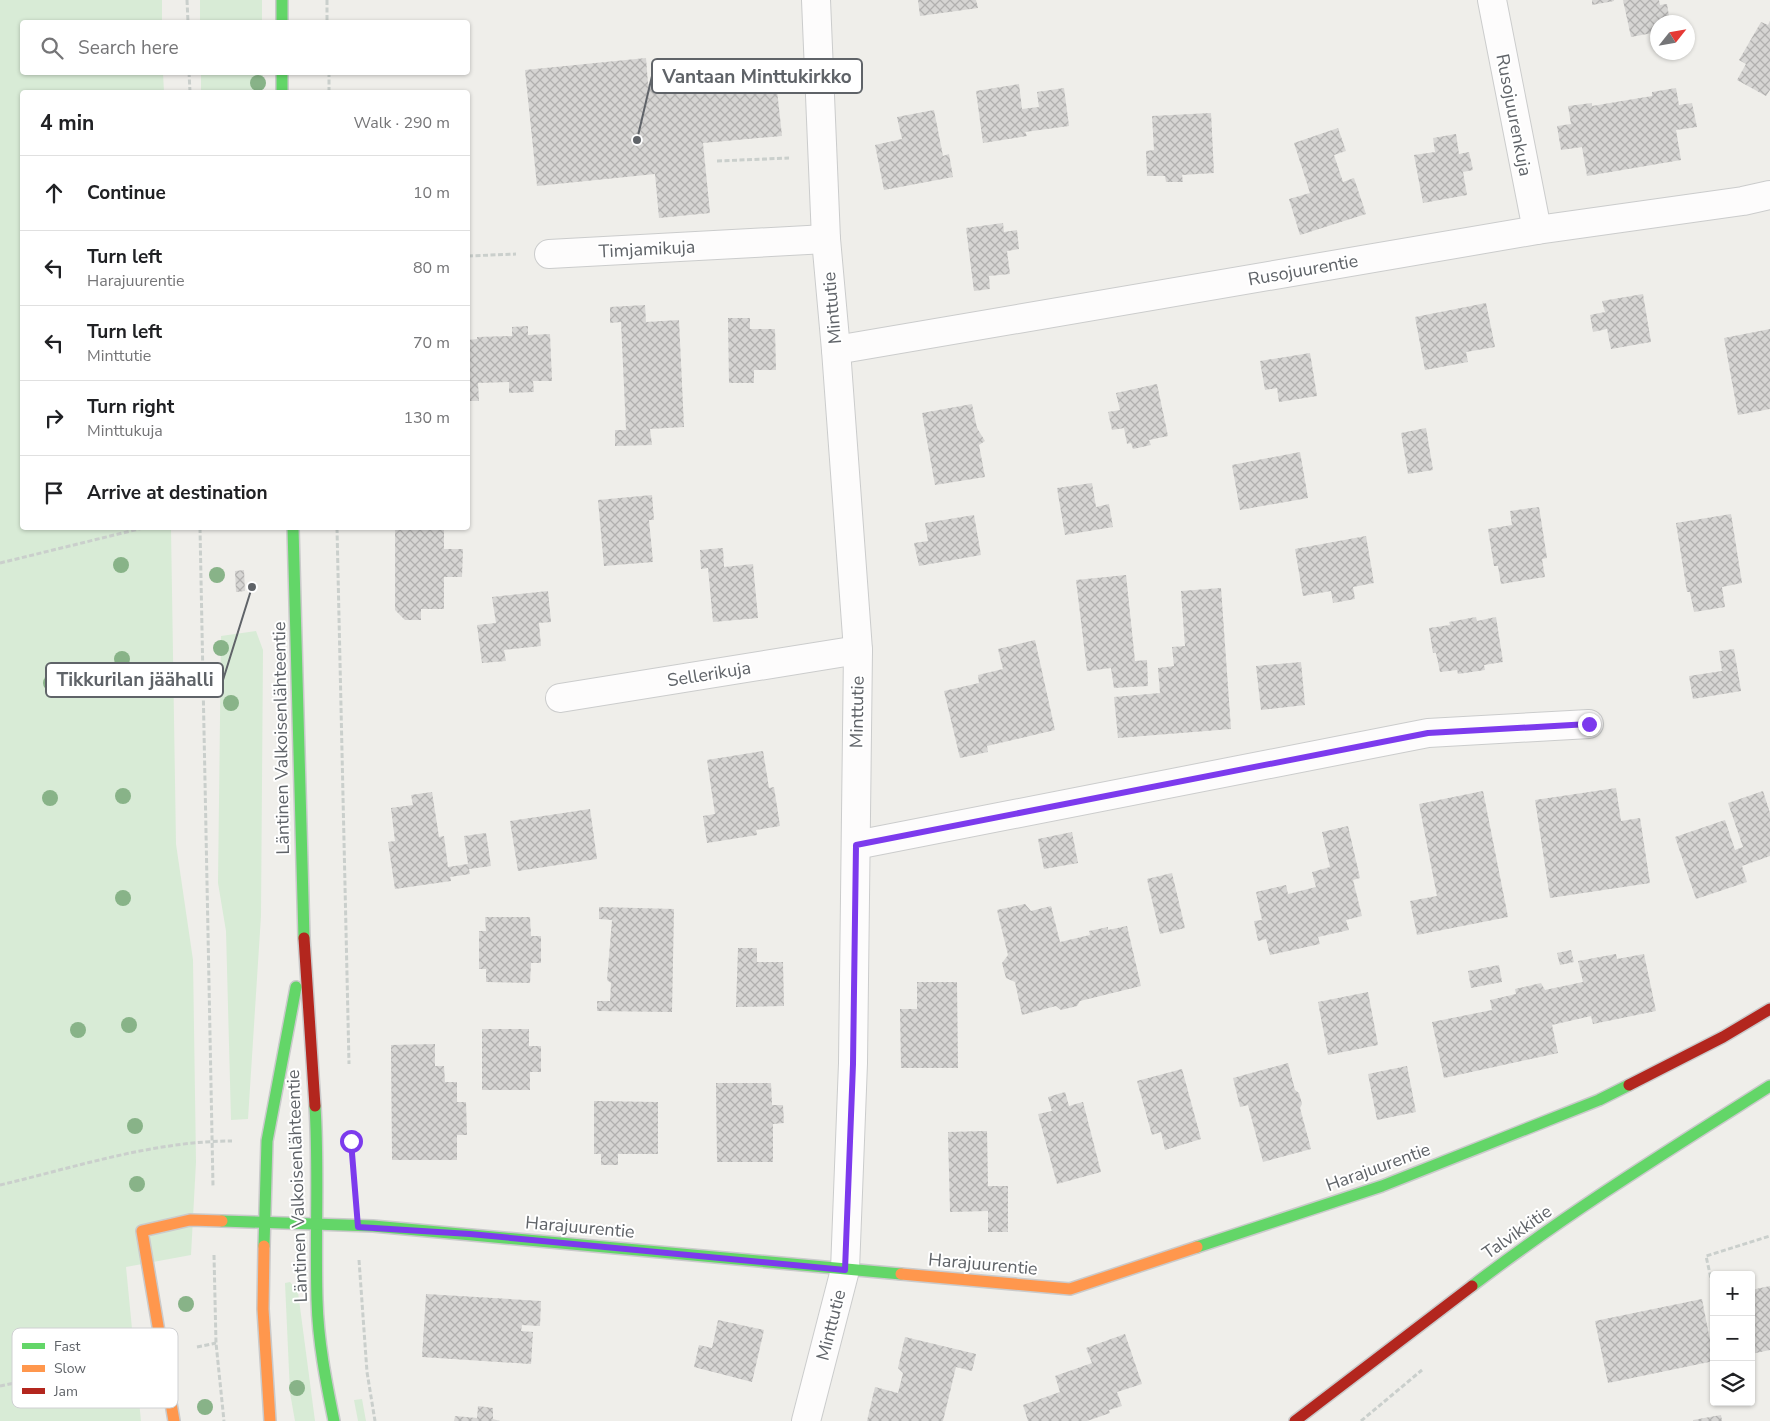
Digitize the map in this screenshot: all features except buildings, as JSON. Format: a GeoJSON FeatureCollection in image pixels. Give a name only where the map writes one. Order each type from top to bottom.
{"type":"FeatureCollection","features":[{"type":"Feature","properties":{"kind":"main road"},"geometry":{"type":"LineString","coordinates":[[282,0],[282,20]]}},
{"type":"Feature","properties":{"kind":"main road"},"geometry":{"type":"LineString","coordinates":[[282,75],[282,90]]}},
{"type":"Feature","properties":{"kind":"main road","name":"Läntinen Valkoisenlähteentie"},"geometry":{"type":"LineString","coordinates":[[293,530],[304,948],[317,1141],[317,1302],[325,1377],[334,1421]]}},
{"type":"Feature","properties":{"kind":"main road","name":"Läntinen Valkoisenlähteentie"},"geometry":{"type":"LineString","coordinates":[[270,1421],[263,1309],[267,1141],[304,948]]}},
{"type":"Feature","properties":{"kind":"main road","name":"Harajuurentie"},"geometry":{"type":"LineString","coordinates":[[157,1328],[142,1231],[190,1220],[214,1219],[470,1234],[845,1270],[1070,1289],[1382,1186],[1581,1107],[1723,1037],[1770,1009]]}},
{"type":"Feature","properties":{"kind":"main road","name":"Talvikkitie"},"geometry":{"type":"LineString","coordinates":[[1295,1421],[1521,1248],[1642,1167],[1770,1086]]}},
{"type":"Feature","properties":{"kind":"main road"},"geometry":{"type":"LineString","coordinates":[[171,1408],[174,1421]]}},
{"type":"Feature","properties":{"kind":"street","name":"Minttutie"},"geometry":{"type":"LineString","coordinates":[[806,1421],[845,1270],[853,1064],[858,650],[826,239],[817,62],[816,0]]}},
{"type":"Feature","properties":{"kind":"street","name":"Rusojuurenkuja"},"geometry":{"type":"LineString","coordinates":[[1492,0],[1537,230]]}},
{"type":"Feature","properties":{"kind":"street","name":"Rusojuurentie"},"geometry":{"type":"LineString","coordinates":[[836,350],[1537,230],[1743,201],[1770,194]]}},
{"type":"Feature","properties":{"kind":"street","name":"Timjamikuja"},"geometry":{"type":"LineString","coordinates":[[549,254],[826,239]]}},
{"type":"Feature","properties":{"kind":"street","name":"Sellerikuja"},"geometry":{"type":"LineString","coordinates":[[560,698],[858,650]]}},
{"type":"Feature","properties":{"kind":"street"},"geometry":{"type":"LineString","coordinates":[[856,845],[1428,733],[1589,724]]}},
{"type":"Feature","properties":{"kind":"path"},"geometry":{"type":"LineString","coordinates":[[187,0],[188,20]]}},
{"type":"Feature","properties":{"kind":"path"},"geometry":{"type":"LineString","coordinates":[[327,0],[327,20]]}},
{"type":"Feature","properties":{"kind":"path"},"geometry":{"type":"LineString","coordinates":[[189,75],[190,90]]}},
{"type":"Feature","properties":{"kind":"path"},"geometry":{"type":"LineString","coordinates":[[329,75],[329,90]]}},
{"type":"Feature","properties":{"kind":"path"},"geometry":{"type":"LineString","coordinates":[[717,161],[822,156]]}},
{"type":"Feature","properties":{"kind":"path"},"geometry":{"type":"LineString","coordinates":[[470,256],[549,254]]}},
{"type":"Feature","properties":{"kind":"path"},"geometry":{"type":"LineString","coordinates":[[0,563],[135,530]]}},
{"type":"Feature","properties":{"kind":"path"},"geometry":{"type":"LineString","coordinates":[[200,530],[216,1343],[224,1421]]}},
{"type":"Feature","properties":{"kind":"path"},"geometry":{"type":"LineString","coordinates":[[337,530],[349,1073]]}},
{"type":"Feature","properties":{"kind":"path"},"geometry":{"type":"LineString","coordinates":[[0,1185],[143,1151],[211,1141]]}},
{"type":"Feature","properties":{"kind":"path"},"geometry":{"type":"LineString","coordinates":[[354,1170],[366,1372],[375,1421]]}},
{"type":"Feature","properties":{"kind":"path"},"geometry":{"type":"LineString","coordinates":[[1710,1274],[1706,1256],[1770,1236]]}},
{"type":"Feature","properties":{"kind":"path"},"geometry":{"type":"LineString","coordinates":[[178,1351],[216,1343]]}},
{"type":"Feature","properties":{"kind":"path"},"geometry":{"type":"LineString","coordinates":[[1361,1421],[1428,1366]]}},
{"type":"Feature","properties":{"kind":"green space"},"geometry":{"type":"Polygon","coordinates":[[[0,0],[162,0],[162,20],[20,20],[20,75],[163,75],[164,90],[20,90],[20,530],[171,530],[176,844],[193,960],[196,1162],[191,1255],[126,1267],[132,1328],[12,1328],[12,1408],[140,1408],[141,1421],[0,1421],[0,0]]]}},
{"type":"Feature","properties":{"kind":"green space"},"geometry":{"type":"Polygon","coordinates":[[[200,0],[262,0],[262,20],[200,20],[200,0]]]}},
{"type":"Feature","properties":{"kind":"green space"},"geometry":{"type":"Polygon","coordinates":[[[201,75],[263,75],[263,90],[201,90],[201,75]]]}},
{"type":"Feature","properties":{"kind":"green space"},"geometry":{"type":"Polygon","coordinates":[[[256,631],[263,650],[261,916],[248,1119],[231,1120],[226,931],[218,883],[221,636],[256,631]]]}},
{"type":"Feature","properties":{"kind":"green space"},"geometry":{"type":"Polygon","coordinates":[[[290,1282],[298,1292],[315,1421],[295,1421],[290,1393],[285,1283],[290,1282]]]}},
{"type":"Feature","properties":{"kind":"green space"},"geometry":{"type":"Polygon","coordinates":[[[362,1399],[366,1421],[358,1421],[354,1400],[362,1399]]]}},
{"type":"Feature","properties":{"kind":"traffic: fast"},"geometry":{"type":"LineString","coordinates":[[282,0],[282,20]]}},
{"type":"Feature","properties":{"kind":"traffic: fast"},"geometry":{"type":"LineString","coordinates":[[282,75],[282,90]]}},
{"type":"Feature","properties":{"kind":"traffic: fast"},"geometry":{"type":"LineString","coordinates":[[293,530],[304,938]]}},
{"type":"Feature","properties":{"kind":"traffic: fast"},"geometry":{"type":"LineString","coordinates":[[264,1246],[267,1141],[296,987]]}},
{"type":"Feature","properties":{"kind":"traffic: fast"},"geometry":{"type":"LineString","coordinates":[[1197,1247],[1382,1186],[1599,1100],[1629,1085]]}},
{"type":"Feature","properties":{"kind":"traffic: fast"},"geometry":{"type":"LineString","coordinates":[[1472,1286],[1581,1208],[1770,1086]]}},
{"type":"Feature","properties":{"kind":"traffic: fast"},"geometry":{"type":"LineString","coordinates":[[315,1106],[318,1315],[323,1361],[334,1421]]}},
{"type":"Feature","properties":{"kind":"traffic: fast"},"geometry":{"type":"LineString","coordinates":[[222,1221],[373,1226],[901,1274]]}},
{"type":"Feature","properties":{"kind":"traffic: slow"},"geometry":{"type":"LineString","coordinates":[[158,1328],[142,1231],[190,1220],[222,1221]]}},
{"type":"Feature","properties":{"kind":"traffic: slow"},"geometry":{"type":"LineString","coordinates":[[264,1246],[263,1309],[270,1421]]}},
{"type":"Feature","properties":{"kind":"traffic: slow"},"geometry":{"type":"LineString","coordinates":[[901,1274],[1070,1289],[1197,1247]]}},
{"type":"Feature","properties":{"kind":"traffic: slow"},"geometry":{"type":"LineString","coordinates":[[172,1408],[174,1421]]}},
{"type":"Feature","properties":{"kind":"traffic: jam"},"geometry":{"type":"LineString","coordinates":[[304,938],[315,1106]]}},
{"type":"Feature","properties":{"kind":"traffic: jam"},"geometry":{"type":"LineString","coordinates":[[1629,1085],[1723,1037],[1770,1009]]}},
{"type":"Feature","properties":{"kind":"traffic: jam"},"geometry":{"type":"LineString","coordinates":[[1295,1421],[1472,1286]]}},
{"type":"Feature","properties":{"kind":"place","name":"Vantaan Minttukirkko"},"geometry":{"type":"Point","coordinates":[637,140]}},
{"type":"Feature","properties":{"kind":"place","name":"Tikkurilan jäähalli"},"geometry":{"type":"Point","coordinates":[252,587]}},
{"type":"Feature","properties":{"kind":"route"},"geometry":{"type":"LineString","coordinates":[[351,1141],[358,1227],[373,1226],[470,1234],[845,1270],[853,1064],[856,845],[1428,733],[1589,724]]}}]}
